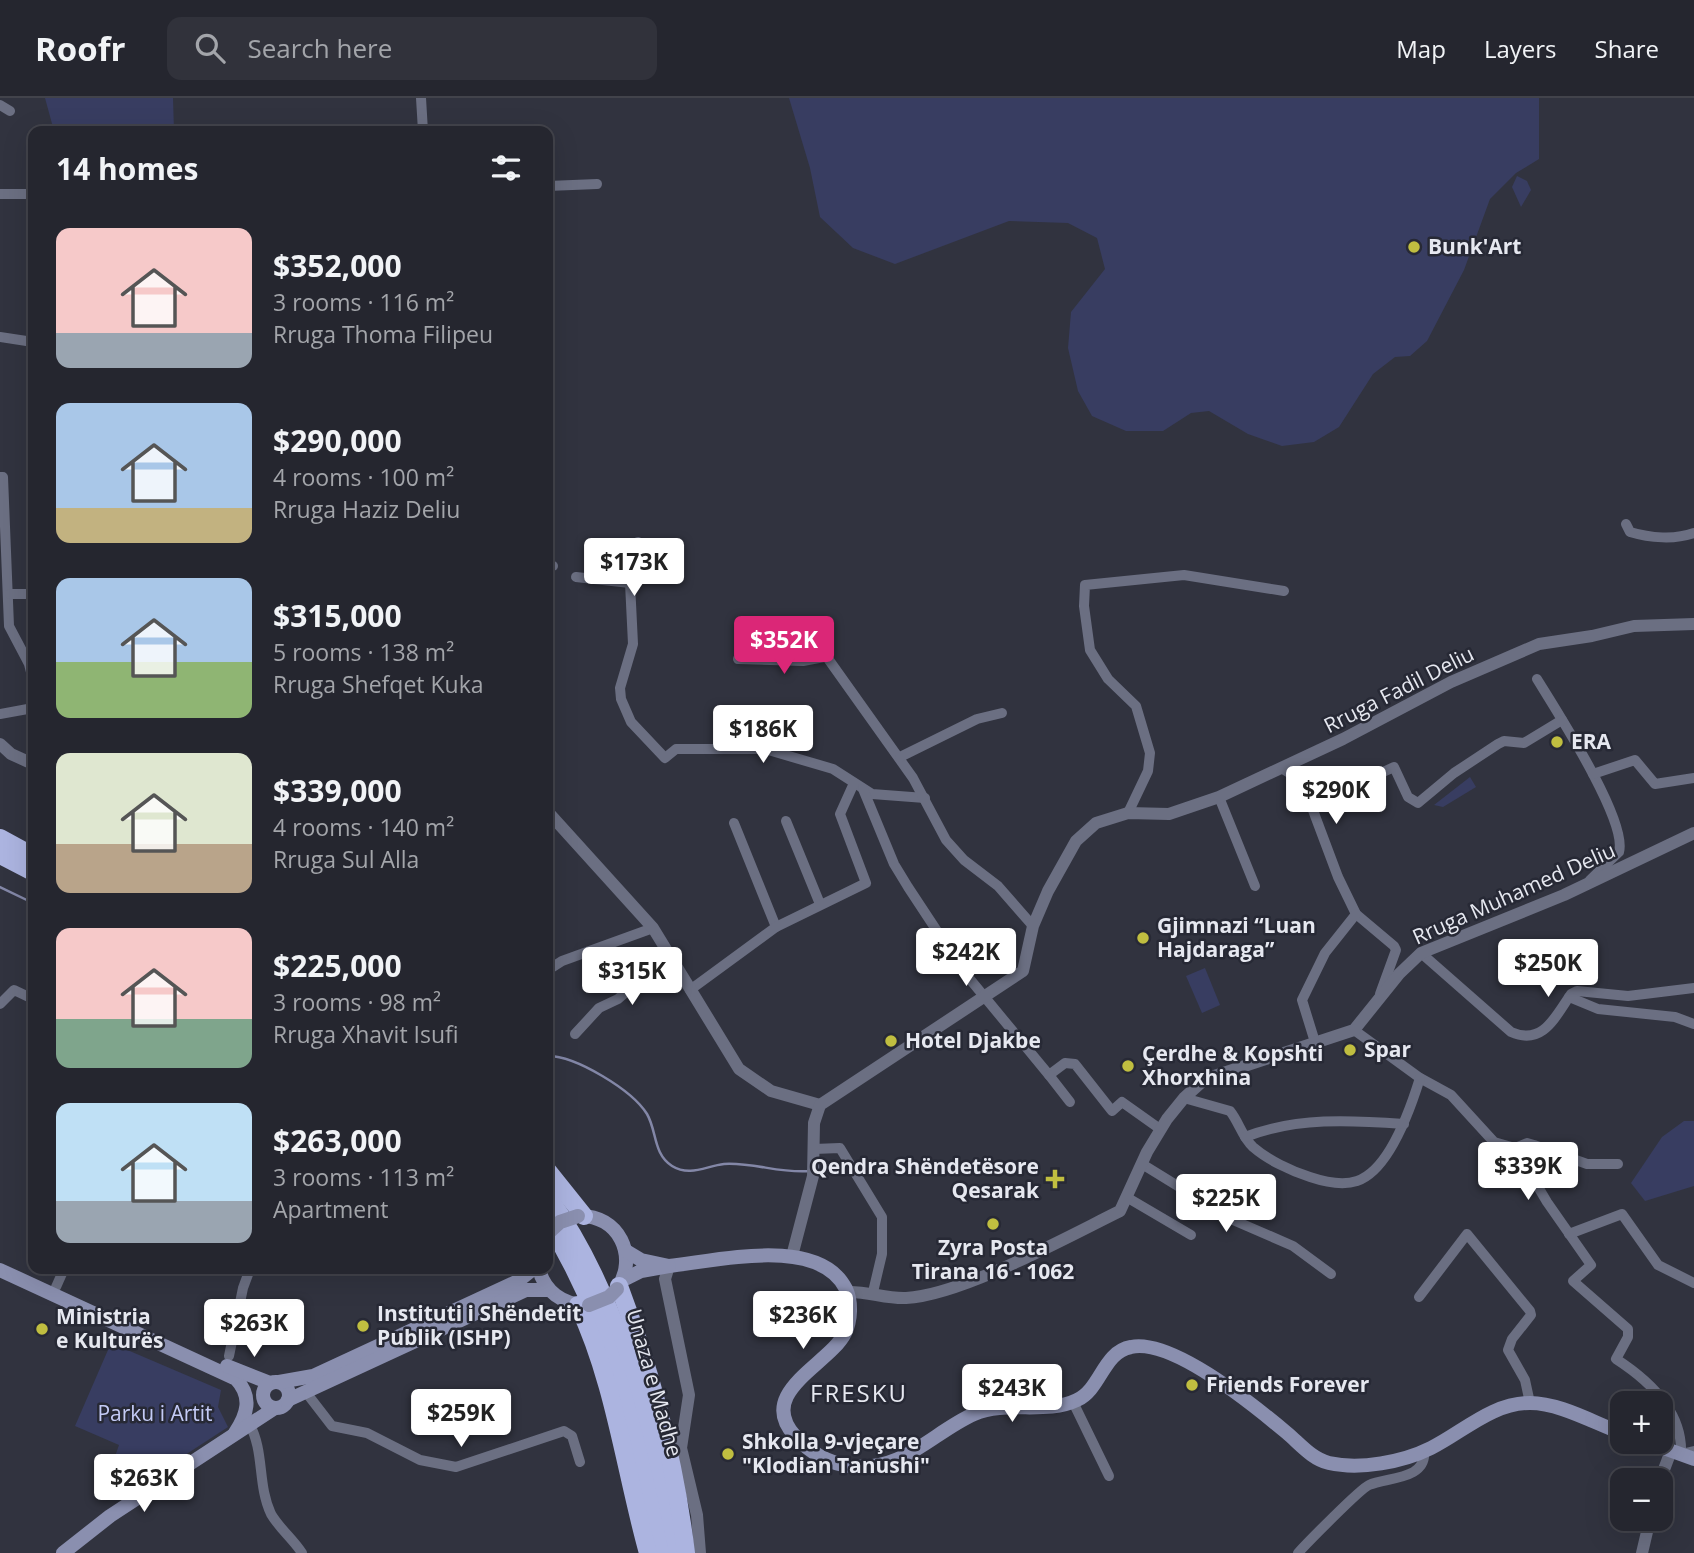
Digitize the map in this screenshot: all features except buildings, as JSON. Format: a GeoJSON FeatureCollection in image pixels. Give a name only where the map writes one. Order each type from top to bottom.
{"type":"FeatureCollection","features":[{"type":"Feature","properties":{"kind":"highway"},"geometry":{"type":"LineString","coordinates":[[0,832],[16,841],[28,860]]}},
{"type":"Feature","properties":{"kind":"highway"},"geometry":{"type":"LineString","coordinates":[[0,838],[28,861]]}},
{"type":"Feature","properties":{"kind":"highway"},"geometry":{"type":"LineString","coordinates":[[0,855],[28,862]]}},
{"type":"Feature","properties":{"kind":"highway"},"geometry":{"type":"LineString","coordinates":[[0,862],[12,867],[28,862]]}},
{"type":"Feature","properties":{"kind":"highway"},"geometry":{"type":"LineString","coordinates":[[553,1178],[581,1216]]}},
{"type":"Feature","properties":{"kind":"highway","name":"Unaza e Madhe"},"geometry":{"type":"LineString","coordinates":[[553,1205],[590,1265],[626,1351],[674,1553]]}},
{"type":"Feature","properties":{"kind":"highway"},"geometry":{"type":"LineString","coordinates":[[553,1231],[579,1275],[611,1350],[627,1407],[660,1553]]}},
{"type":"Feature","properties":{"kind":"highway"},"geometry":{"type":"LineString","coordinates":[[620,1285],[649,1375],[677,1496],[686,1553]]}},
{"type":"Feature","properties":{"kind":"highway"},"geometry":{"type":"LineString","coordinates":[[578,1305],[599,1356],[609,1390],[648,1553]]}},
{"type":"Feature","properties":{"kind":"main road"},"geometry":{"type":"LineString","coordinates":[[553,1228],[560,1222],[581,1216],[609,1224],[621,1238],[626,1251],[627,1268],[620,1285]]}},
{"type":"Feature","properties":{"kind":"main road"},"geometry":{"type":"LineString","coordinates":[[626,1251],[641,1260],[674,1266]]}},
{"type":"Feature","properties":{"kind":"main road"},"geometry":{"type":"LineString","coordinates":[[541,1274],[549,1290],[561,1300],[578,1305],[599,1302],[641,1271],[792,1256],[822,1265],[839,1280],[847,1292],[850,1308],[845,1334],[796,1382],[785,1403],[784,1416],[788,1428],[815,1454],[852,1467],[877,1464],[917,1451],[962,1421],[985,1410],[1073,1402],[1090,1391],[1119,1352],[1131,1346],[1145,1346],[1176,1357],[1213,1377],[1323,1461],[1360,1465],[1424,1451],[1491,1412],[1510,1405],[1546,1405],[1610,1429]]}},
{"type":"Feature","properties":{"kind":"main road"},"geometry":{"type":"LineString","coordinates":[[0,1262],[269,1389],[331,1368],[514,1283],[526,1274]]}},
{"type":"Feature","properties":{"kind":"main road"},"geometry":{"type":"LineString","coordinates":[[0,1270],[236,1379],[269,1389],[288,1390],[288,1400]]}},
{"type":"Feature","properties":{"kind":"main road"},"geometry":{"type":"LineString","coordinates":[[63,1553],[110,1516],[288,1400],[526,1290],[549,1290]]}},
{"type":"Feature","properties":{"kind":"main road"},"geometry":{"type":"LineString","coordinates":[[235,1433],[245,1415],[247,1401],[245,1391],[236,1379]]}},
{"type":"Feature","properties":{"kind":"main road"},"geometry":{"type":"LineString","coordinates":[[269,1389],[275,1408]]}},
{"type":"Feature","properties":{"kind":"main road"},"geometry":{"type":"LineString","coordinates":[[249,1423],[269,1389]]}},
{"type":"Feature","properties":{"kind":"street"},"geometry":{"type":"LineString","coordinates":[[421,98],[423,126]]}},
{"type":"Feature","properties":{"kind":"street"},"geometry":{"type":"LineString","coordinates":[[553,186],[597,184]]}},
{"type":"Feature","properties":{"kind":"street"},"geometry":{"type":"LineString","coordinates":[[0,194],[28,194]]}},
{"type":"Feature","properties":{"kind":"street"},"geometry":{"type":"LineString","coordinates":[[0,337],[28,341]]}},
{"type":"Feature","properties":{"kind":"street"},"geometry":{"type":"LineString","coordinates":[[1,477],[10,594],[9,626],[28,662]]}},
{"type":"Feature","properties":{"kind":"street"},"geometry":{"type":"LineString","coordinates":[[1626,524],[1630,532],[1647,536],[1676,537],[1694,533]]}},
{"type":"Feature","properties":{"kind":"street"},"geometry":{"type":"LineString","coordinates":[[638,542],[630,583],[633,644],[620,688],[621,699],[631,722],[664,758],[676,749],[765,750],[833,769],[858,786],[886,797],[925,797]]}},
{"type":"Feature","properties":{"kind":"street"},"geometry":{"type":"LineString","coordinates":[[1128,813],[1148,771],[1150,753],[1136,706],[1108,679],[1090,650],[1084,606],[1085,585],[1184,575],[1284,591]]}},
{"type":"Feature","properties":{"kind":"street"},"geometry":{"type":"LineString","coordinates":[[576,577],[630,583]]}},
{"type":"Feature","properties":{"kind":"street"},"geometry":{"type":"LineString","coordinates":[[10,594],[28,594]]}},
{"type":"Feature","properties":{"kind":"street","name":"Rruga Fadil Deliu"},"geometry":{"type":"LineString","coordinates":[[820,1105],[1023,971],[1033,926],[1053,883],[1082,833],[1096,823],[1128,813],[1169,814],[1219,797],[1283,769],[1434,690],[1539,644],[1634,626],[1694,624]]}},
{"type":"Feature","properties":{"kind":"street"},"geometry":{"type":"LineString","coordinates":[[814,639],[824,657],[900,757],[955,850],[998,886],[1033,926]]}},
{"type":"Feature","properties":{"kind":"street"},"geometry":{"type":"LineString","coordinates":[[738,659],[803,661],[824,657]]}},
{"type":"Feature","properties":{"kind":"street"},"geometry":{"type":"LineString","coordinates":[[1538,679],[1593,774],[1620,849],[1586,885]]}},
{"type":"Feature","properties":{"kind":"street"},"geometry":{"type":"LineString","coordinates":[[0,714],[28,709]]}},
{"type":"Feature","properties":{"kind":"street"},"geometry":{"type":"LineString","coordinates":[[900,757],[977,719],[1002,713]]}},
{"type":"Feature","properties":{"kind":"street"},"geometry":{"type":"LineString","coordinates":[[1305,788],[1331,796],[1394,766],[1408,797],[1418,803],[1454,773],[1498,744],[1504,741],[1524,743],[1562,720]]}},
{"type":"Feature","properties":{"kind":"street"},"geometry":{"type":"LineString","coordinates":[[0,744],[11,754],[28,762]]}},
{"type":"Feature","properties":{"kind":"street"},"geometry":{"type":"LineString","coordinates":[[1593,774],[1635,760],[1655,784],[1694,778]]}},
{"type":"Feature","properties":{"kind":"street"},"geometry":{"type":"LineString","coordinates":[[1283,769],[1298,778],[1305,788],[1338,877],[1356,914],[1391,942],[1396,950],[1378,1000]]}},
{"type":"Feature","properties":{"kind":"street"},"geometry":{"type":"LineString","coordinates":[[690,990],[776,927],[866,883],[841,814],[858,786]]}},
{"type":"Feature","properties":{"kind":"street"},"geometry":{"type":"LineString","coordinates":[[858,786],[894,864],[984,996],[1070,1102]]}},
{"type":"Feature","properties":{"kind":"street"},"geometry":{"type":"LineString","coordinates":[[1219,797],[1255,886]]}},
{"type":"Feature","properties":{"kind":"street"},"geometry":{"type":"LineString","coordinates":[[553,818],[653,928],[726,1052],[749,1079],[771,1091],[820,1105],[814,1123],[813,1170],[792,1256]]}},
{"type":"Feature","properties":{"kind":"street"},"geometry":{"type":"LineString","coordinates":[[786,821],[820,904]]}},
{"type":"Feature","properties":{"kind":"street"},"geometry":{"type":"LineString","coordinates":[[734,823],[776,927]]}},
{"type":"Feature","properties":{"kind":"street","name":"Rruga Muhamed Deliu"},"geometry":{"type":"LineString","coordinates":[[1354,1030],[1421,953],[1586,885],[1694,833]]}},
{"type":"Feature","properties":{"kind":"street"},"geometry":{"type":"LineString","coordinates":[[1315,1042],[1302,1000],[1325,953],[1356,914]]}},
{"type":"Feature","properties":{"kind":"street"},"geometry":{"type":"LineString","coordinates":[[553,967],[562,961],[653,928]]}},
{"type":"Feature","properties":{"kind":"street"},"geometry":{"type":"LineString","coordinates":[[1421,953],[1501,1024],[1519,1036],[1543,1032],[1569,997],[1583,990],[1628,996],[1694,988]]}},
{"type":"Feature","properties":{"kind":"street"},"geometry":{"type":"LineString","coordinates":[[575,1034],[599,1008],[618,999],[643,976],[675,964]]}},
{"type":"Feature","properties":{"kind":"street"},"geometry":{"type":"LineString","coordinates":[[0,1004],[14,990],[28,997]]}},
{"type":"Feature","properties":{"kind":"street"},"geometry":{"type":"LineString","coordinates":[[1569,997],[1606,1010],[1675,1017],[1694,1024]]}},
{"type":"Feature","properties":{"kind":"street"},"geometry":{"type":"LineString","coordinates":[[847,1292],[873,1292],[904,1298],[956,1286],[1121,1211],[1160,1129],[1184,1097],[1205,1079],[1354,1030],[1420,1078],[1451,1095],[1489,1138],[1515,1147],[1527,1143],[1587,1164],[1618,1164]]}},
{"type":"Feature","properties":{"kind":"street"},"geometry":{"type":"LineString","coordinates":[[1049,1075],[1065,1063],[1075,1064],[1112,1111],[1122,1102],[1160,1129]]}},
{"type":"Feature","properties":{"kind":"street"},"geometry":{"type":"LineString","coordinates":[[1184,1097],[1230,1111],[1253,1146],[1296,1172],[1325,1182],[1346,1183],[1364,1178],[1374,1168],[1404,1124],[1420,1078]]}},
{"type":"Feature","properties":{"kind":"street"},"geometry":{"type":"LineString","coordinates":[[1245,1137],[1302,1123],[1347,1120],[1404,1124]]}},
{"type":"Feature","properties":{"kind":"street"},"geometry":{"type":"LineString","coordinates":[[814,1149],[840,1147],[881,1211],[883,1254],[873,1292]]}},
{"type":"Feature","properties":{"kind":"street"},"geometry":{"type":"LineString","coordinates":[[1515,1147],[1591,1265],[1573,1281],[1628,1329],[1628,1337],[1616,1359],[1641,1377],[1675,1416],[1685,1454],[1672,1468]]}},
{"type":"Feature","properties":{"kind":"street"},"geometry":{"type":"LineString","coordinates":[[1142,1164],[1233,1220],[1293,1246],[1331,1274]]}},
{"type":"Feature","properties":{"kind":"street"},"geometry":{"type":"LineString","coordinates":[[1128,1198],[1191,1235]]}},
{"type":"Feature","properties":{"kind":"street"},"geometry":{"type":"LineString","coordinates":[[1569,1234],[1622,1214],[1658,1265],[1694,1283]]}},
{"type":"Feature","properties":{"kind":"street"},"geometry":{"type":"LineString","coordinates":[[1419,1297],[1466,1234],[1530,1311],[1531,1315],[1512,1339],[1508,1350],[1525,1380],[1530,1403]]}},
{"type":"Feature","properties":{"kind":"street"},"geometry":{"type":"LineString","coordinates":[[674,1266],[665,1279],[689,1395],[681,1448],[697,1515],[700,1553]]}},
{"type":"Feature","properties":{"kind":"street"},"geometry":{"type":"LineString","coordinates":[[55,1287],[62,1274]]}},
{"type":"Feature","properties":{"kind":"street"},"geometry":{"type":"LineString","coordinates":[[229,1356],[249,1274]]}},
{"type":"Feature","properties":{"kind":"street"},"geometry":{"type":"LineString","coordinates":[[305,1391],[332,1426],[367,1433],[420,1460],[461,1466],[564,1431],[572,1436],[580,1462]]}},
{"type":"Feature","properties":{"kind":"street"},"geometry":{"type":"LineString","coordinates":[[1073,1402],[1109,1476]]}},
{"type":"Feature","properties":{"kind":"street"},"geometry":{"type":"LineString","coordinates":[[249,1423],[261,1449],[264,1486],[271,1514],[297,1551]]}},
{"type":"Feature","properties":{"kind":"street"},"geometry":{"type":"LineString","coordinates":[[1298,1553],[1364,1488],[1418,1469],[1425,1458],[1424,1451]]}},
{"type":"Feature","properties":{"kind":"street"},"geometry":{"type":"LineString","coordinates":[[1643,1553],[1648,1531]]}},
{"type":"Feature","properties":{"kind":"green space"},"geometry":{"type":"Polygon","coordinates":[[[45,98],[173,98],[174,126],[53,126],[45,98]]]}},
{"type":"Feature","properties":{"kind":"green space"},"geometry":{"type":"Polygon","coordinates":[[[789,98],[1539,98],[1539,159],[1516,173],[1490,199],[1464,270],[1427,341],[1410,356],[1395,357],[1373,374],[1339,427],[1314,442],[1282,446],[1248,434],[1209,411],[1191,413],[1163,431],[1126,431],[1092,416],[1078,391],[1068,348],[1071,312],[1105,269],[1097,238],[1068,223],[1009,221],[895,264],[853,248],[820,217],[810,168],[789,98]]]}},
{"type":"Feature","properties":{"kind":"green space"},"geometry":{"type":"Polygon","coordinates":[[[1517,176],[1527,181],[1531,190],[1521,207],[1512,187],[1517,176]]]}},
{"type":"Feature","properties":{"kind":"green space"},"geometry":{"type":"Polygon","coordinates":[[[1470,777],[1476,787],[1443,807],[1434,805],[1470,777]]]}},
{"type":"Feature","properties":{"kind":"green space"},"geometry":{"type":"Polygon","coordinates":[[[1205,968],[1220,1005],[1202,1013],[1186,976],[1205,968]]]}},
{"type":"Feature","properties":{"kind":"green space"},"geometry":{"type":"Polygon","coordinates":[[[1684,1121],[1694,1121],[1694,1186],[1645,1201],[1631,1183],[1662,1137],[1684,1121]]]}},
{"type":"Feature","properties":{"kind":"green space","name":"Parku i Artit"},"geometry":{"type":"Polygon","coordinates":[[[111,1343],[221,1390],[218,1407],[228,1427],[142,1483],[111,1468],[119,1445],[75,1426],[111,1343]]]}},
{"type":"Feature","properties":{"kind":"green space"},"geometry":{"type":"Polygon","coordinates":[[[502,1389],[510,1407],[486,1418],[477,1401],[502,1389]]]}},
{"type":"Feature","properties":{"kind":"green space"},"geometry":{"type":"Polygon","coordinates":[[[470,1398],[478,1415],[448,1430],[440,1412],[470,1398]]]}},
{"type":"Feature","properties":{"kind":"waterway"},"geometry":{"type":"LineString","coordinates":[[0,887],[28,901]]}},
{"type":"Feature","properties":{"kind":"waterway"},"geometry":{"type":"LineString","coordinates":[[553,1057],[588,1068],[616,1085],[640,1105],[647,1114],[661,1155],[672,1166],[685,1171],[724,1164],[810,1171]]}},
{"type":"Feature","properties":{"kind":"place","name":"Bunk'Art"},"geometry":{"type":"Point","coordinates":[1414,247]}},
{"type":"Feature","properties":{"kind":"place","name":"ERA"},"geometry":{"type":"Point","coordinates":[1557,742]}},
{"type":"Feature","properties":{"kind":"place","name":"Gjimnazi “Luan Hajdaraga”"},"geometry":{"type":"Point","coordinates":[1143,938]}},
{"type":"Feature","properties":{"kind":"place","name":"Hotel Djakbe"},"geometry":{"type":"Point","coordinates":[891,1041]}},
{"type":"Feature","properties":{"kind":"place","name":"Spar"},"geometry":{"type":"Point","coordinates":[1350,1050]}},
{"type":"Feature","properties":{"kind":"place","name":"Çerdhe & Kopshti Xhorxhina"},"geometry":{"type":"Point","coordinates":[1128,1066]}},
{"type":"Feature","properties":{"kind":"place","name":"Qendra Shëndetësore Qesarak"},"geometry":{"type":"Point","coordinates":[1055,1179]}},
{"type":"Feature","properties":{"kind":"place","name":"Zyra Posta Tirana 16 - 1062"},"geometry":{"type":"Point","coordinates":[993,1224]}},
{"type":"Feature","properties":{"kind":"place","name":"Instituti i Shëndetit Publik (ISHP)"},"geometry":{"type":"Point","coordinates":[363,1326]}},
{"type":"Feature","properties":{"kind":"place","name":"Ministria e Kulturës"},"geometry":{"type":"Point","coordinates":[42,1329]}},
{"type":"Feature","properties":{"kind":"place","name":"Friends Forever"},"geometry":{"type":"Point","coordinates":[1192,1385]}},
{"type":"Feature","properties":{"kind":"place","name":"Shkolla 9-vjeçare \"Klodian Tanushi\""},"geometry":{"type":"Point","coordinates":[728,1454]}},
{"type":"Feature","properties":{"kind":"district","name":"FRESKU"},"geometry":{"type":"Point","coordinates":[859,1394]}}]}
